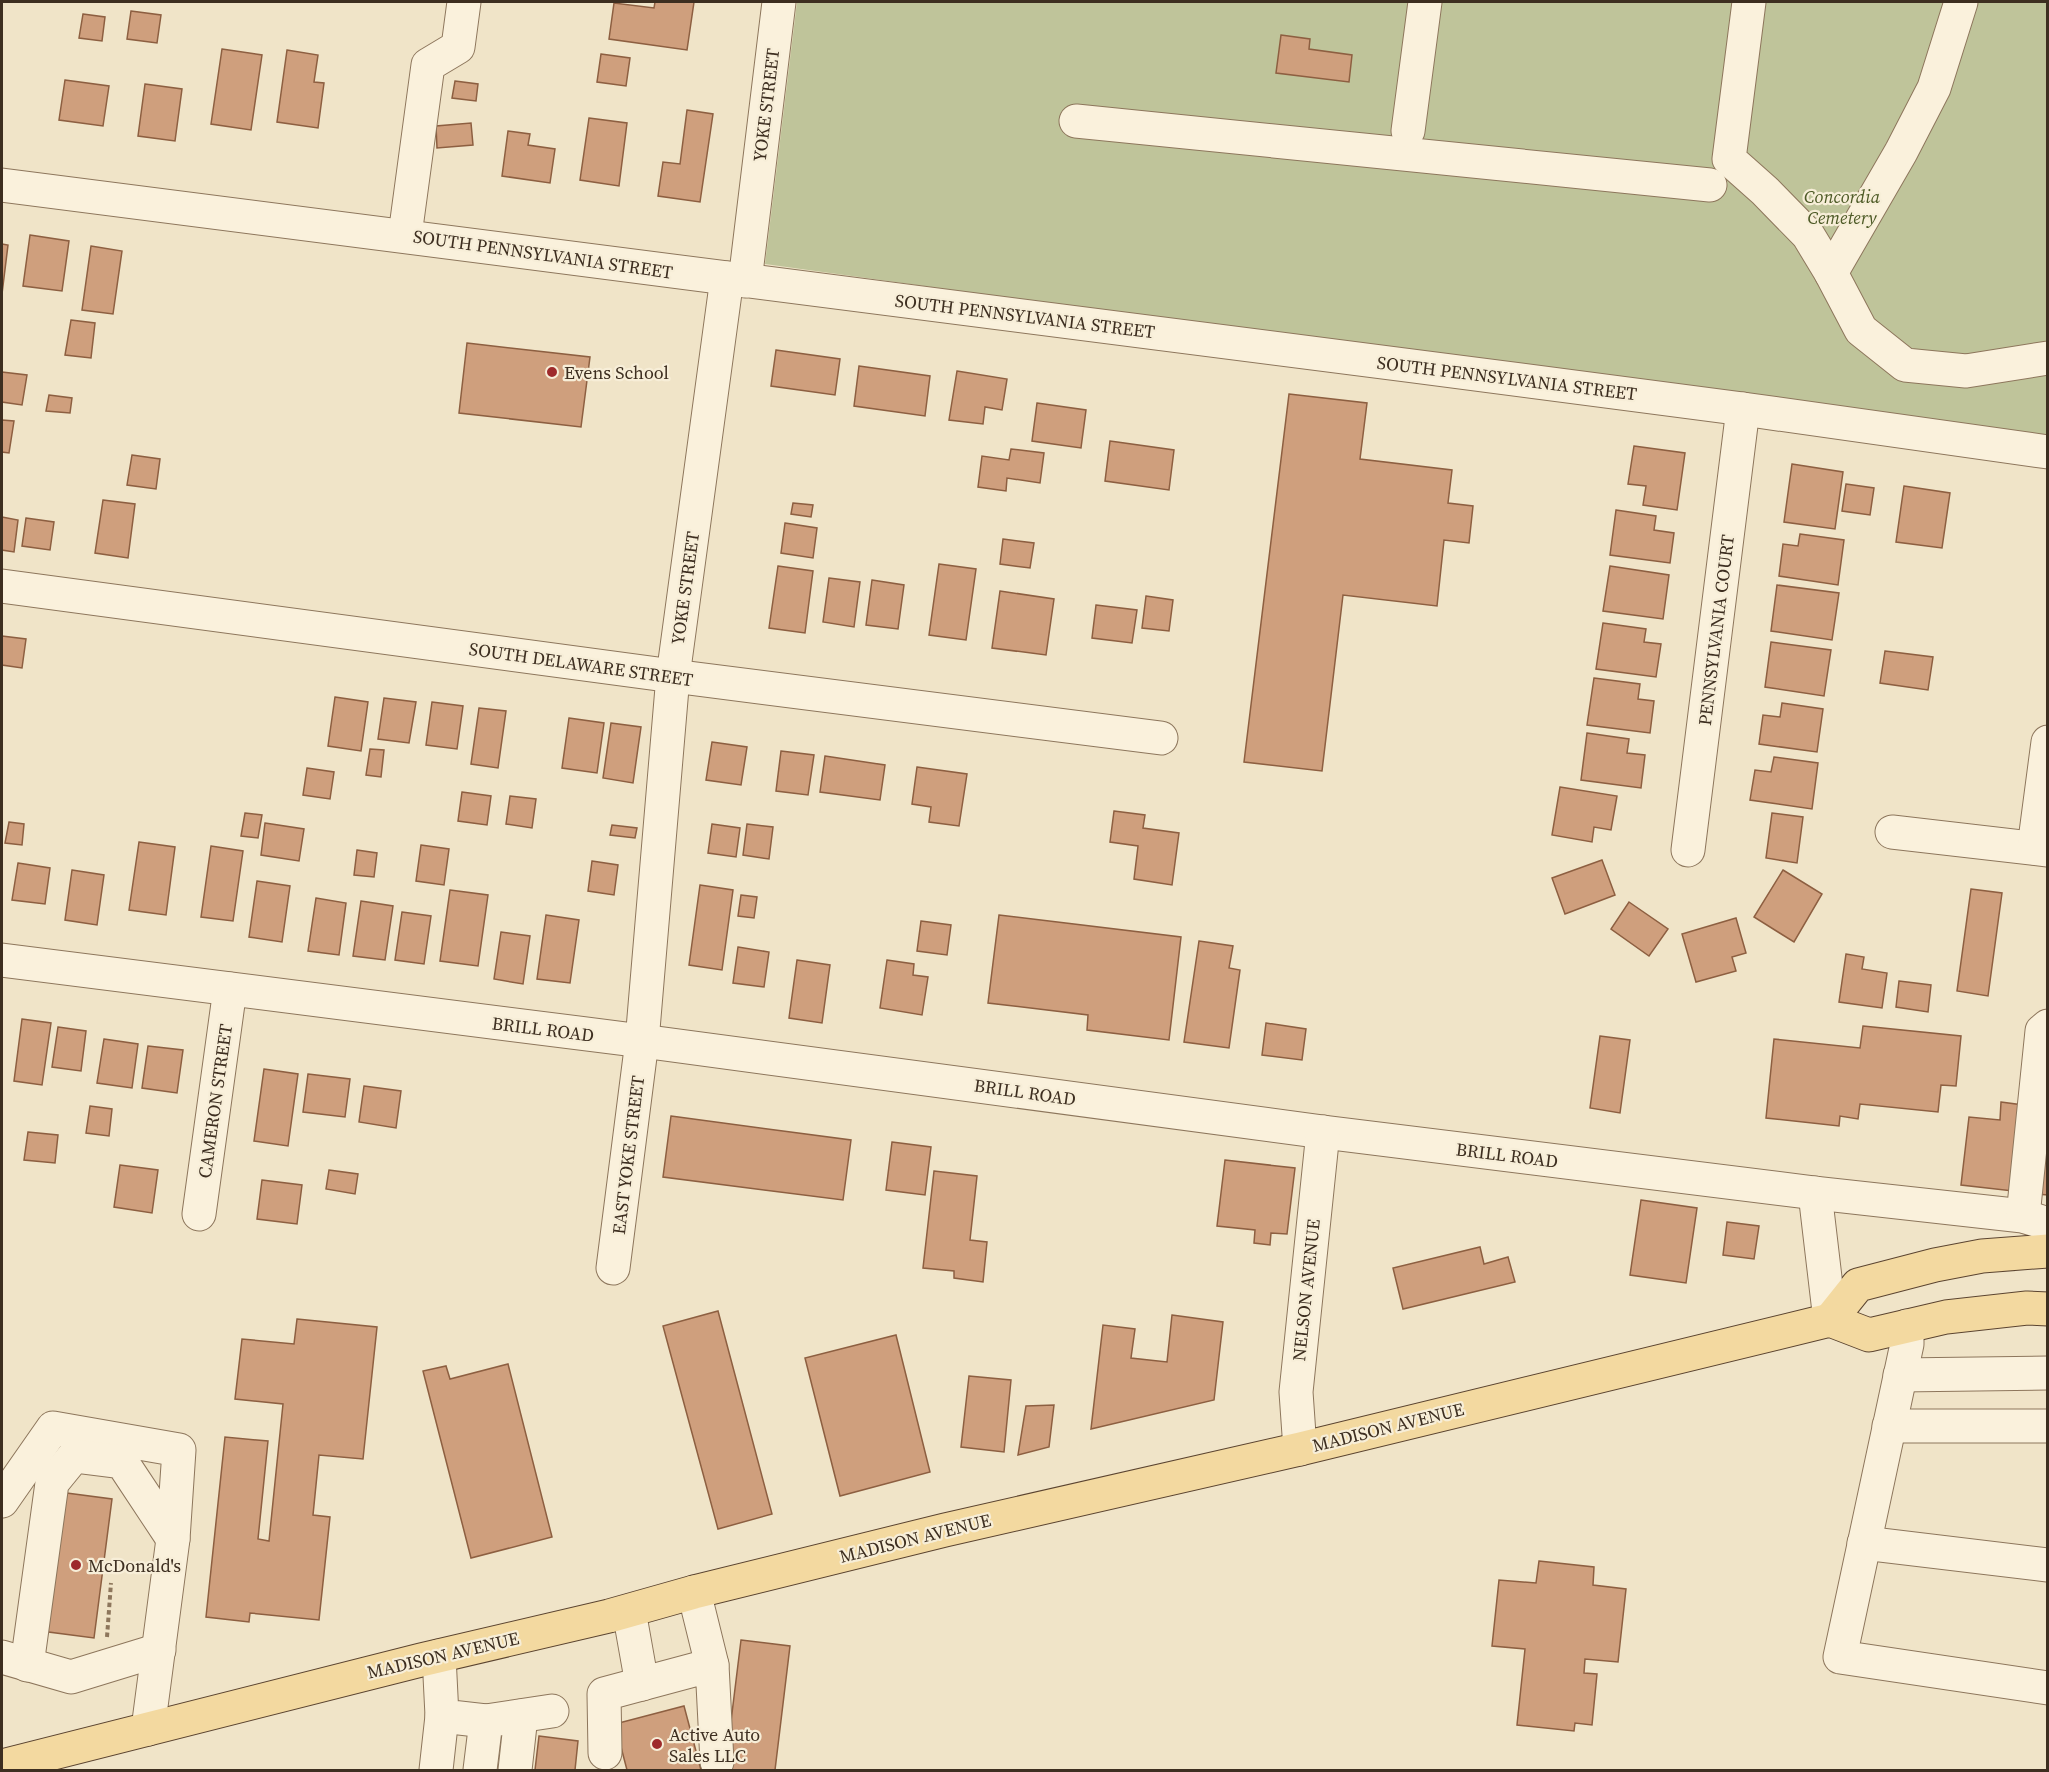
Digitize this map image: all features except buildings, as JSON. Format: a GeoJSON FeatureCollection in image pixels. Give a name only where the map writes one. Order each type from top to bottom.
{"type":"FeatureCollection","features":[{"type":"Feature","properties":{"kind":"main road"},"geometry":{"type":"LineString","coordinates":[[2048,1251],[1982,1256],[1935,1265],[1858,1285],[1830,1320],[1869,1335],[1946,1317],[2027,1308],[2048,1309]]}},
{"type":"Feature","properties":{"kind":"main road","name":"MADISON AVENUE"},"geometry":{"type":"LineString","coordinates":[[2,1766],[439,1656],[629,1611],[694,1592],[945,1530],[1300,1449],[1830,1320]]}},
{"type":"Feature","properties":{"kind":"street"},"geometry":{"type":"LineString","coordinates":[[405,235],[428,66],[458,47],[464,2]]}},
{"type":"Feature","properties":{"kind":"street","name":"YOKE STREET"},"geometry":{"type":"LineString","coordinates":[[642,1041],[673,676],[779,2]]}},
{"type":"Feature","properties":{"kind":"street"},"geometry":{"type":"LineString","coordinates":[[1377,151],[1408,131],[1425,2]]}},
{"type":"Feature","properties":{"kind":"street"},"geometry":{"type":"LineString","coordinates":[[1720,172],[1749,2]]}},
{"type":"Feature","properties":{"kind":"street"},"geometry":{"type":"LineString","coordinates":[[1831,273],[1901,152],[1934,88],[1961,2]]}},
{"type":"Feature","properties":{"kind":"street"},"geometry":{"type":"LineString","coordinates":[[1076,121],[1437,157],[1720,172],[1765,191],[1808,235],[1861,330],[1905,365],[1966,371],[2048,357]]}},
{"type":"Feature","properties":{"kind":"street"},"geometry":{"type":"LineString","coordinates":[[1408,131],[1437,157]]}},
{"type":"Feature","properties":{"kind":"street","name":"SOUTH PENNSYLVANIA STREET"},"geometry":{"type":"LineString","coordinates":[[2,185],[405,235],[736,280],[1743,409],[2048,452]]}},
{"type":"Feature","properties":{"kind":"street","name":"PENNSYLVANIA COURT"},"geometry":{"type":"LineString","coordinates":[[1688,850],[1743,409]]}},
{"type":"Feature","properties":{"kind":"street","name":"SOUTH DELAWARE STREET"},"geometry":{"type":"LineString","coordinates":[[2,586],[673,676],[1161,738]]}},
{"type":"Feature","properties":{"kind":"street"},"geometry":{"type":"LineString","coordinates":[[1892,832],[2041,849],[2048,742]]}},
{"type":"Feature","properties":{"kind":"street","name":"BRILL ROAD"},"geometry":{"type":"LineString","coordinates":[[2,960],[642,1041],[1323,1132],[2035,1220]]}},
{"type":"Feature","properties":{"kind":"street","name":"CAMERON STREET"},"geometry":{"type":"LineString","coordinates":[[199,1214],[230,988]]}},
{"type":"Feature","properties":{"kind":"street"},"geometry":{"type":"LineString","coordinates":[[2035,1220],[2042,1031],[2048,1026]]}},
{"type":"Feature","properties":{"kind":"street","name":"EAST YOKE STREET"},"geometry":{"type":"LineString","coordinates":[[613,1268],[642,1041]]}},
{"type":"Feature","properties":{"kind":"street","name":"NELSON AVENUE"},"geometry":{"type":"LineString","coordinates":[[1300,1449],[1296,1392],[1323,1132]]}},
{"type":"Feature","properties":{"kind":"street"},"geometry":{"type":"LineString","coordinates":[[1815,1193],[1830,1320]]}},
{"type":"Feature","properties":{"kind":"street"},"geometry":{"type":"LineString","coordinates":[[1907,1326],[1907,1344],[1840,1657],[2048,1688]]}},
{"type":"Feature","properties":{"kind":"street"},"geometry":{"type":"LineString","coordinates":[[1900,1375],[2048,1373]]}},
{"type":"Feature","properties":{"kind":"street"},"geometry":{"type":"LineString","coordinates":[[1889,1426],[2048,1426]]}},
{"type":"Feature","properties":{"kind":"street"},"geometry":{"type":"LineString","coordinates":[[2,1501],[53,1428],[179,1450],[173,1539],[148,1729]]}},
{"type":"Feature","properties":{"kind":"street"},"geometry":{"type":"LineString","coordinates":[[159,1650],[71,1677],[14,1661],[52,1484],[74,1456],[122,1462],[173,1539]]}},
{"type":"Feature","properties":{"kind":"street"},"geometry":{"type":"LineString","coordinates":[[1864,1543],[2048,1565]]}},
{"type":"Feature","properties":{"kind":"street"},"geometry":{"type":"LineString","coordinates":[[694,1592],[712,1665],[717,1762]]}},
{"type":"Feature","properties":{"kind":"street"},"geometry":{"type":"LineString","coordinates":[[629,1611],[642,1683]]}},
{"type":"Feature","properties":{"kind":"street"},"geometry":{"type":"LineString","coordinates":[[436,1770],[442,1716],[439,1656]]}},
{"type":"Feature","properties":{"kind":"street"},"geometry":{"type":"LineString","coordinates":[[605,1753],[604,1694],[712,1665]]}},
{"type":"Feature","properties":{"kind":"street"},"geometry":{"type":"LineString","coordinates":[[442,1716],[486,1721],[537,1713],[515,1770]]}},
{"type":"Feature","properties":{"kind":"street"},"geometry":{"type":"LineString","coordinates":[[480,1770],[486,1721]]}},
{"type":"Feature","properties":{"kind":"green space","name":"Concordia Cemetery"},"geometry":{"type":"Polygon","coordinates":[[[797,2],[2047,2],[2047,441],[765,264],[797,2]]]}},
{"type":"Feature","properties":{"kind":"place","name":"Evens School"},"geometry":{"type":"Point","coordinates":[552,372]}},
{"type":"Feature","properties":{"kind":"place","name":"McDonald's"},"geometry":{"type":"Point","coordinates":[76,1565]}},
{"type":"Feature","properties":{"kind":"place","name":"Active Auto Sales LLC"},"geometry":{"type":"Point","coordinates":[657,1744]}}]}
